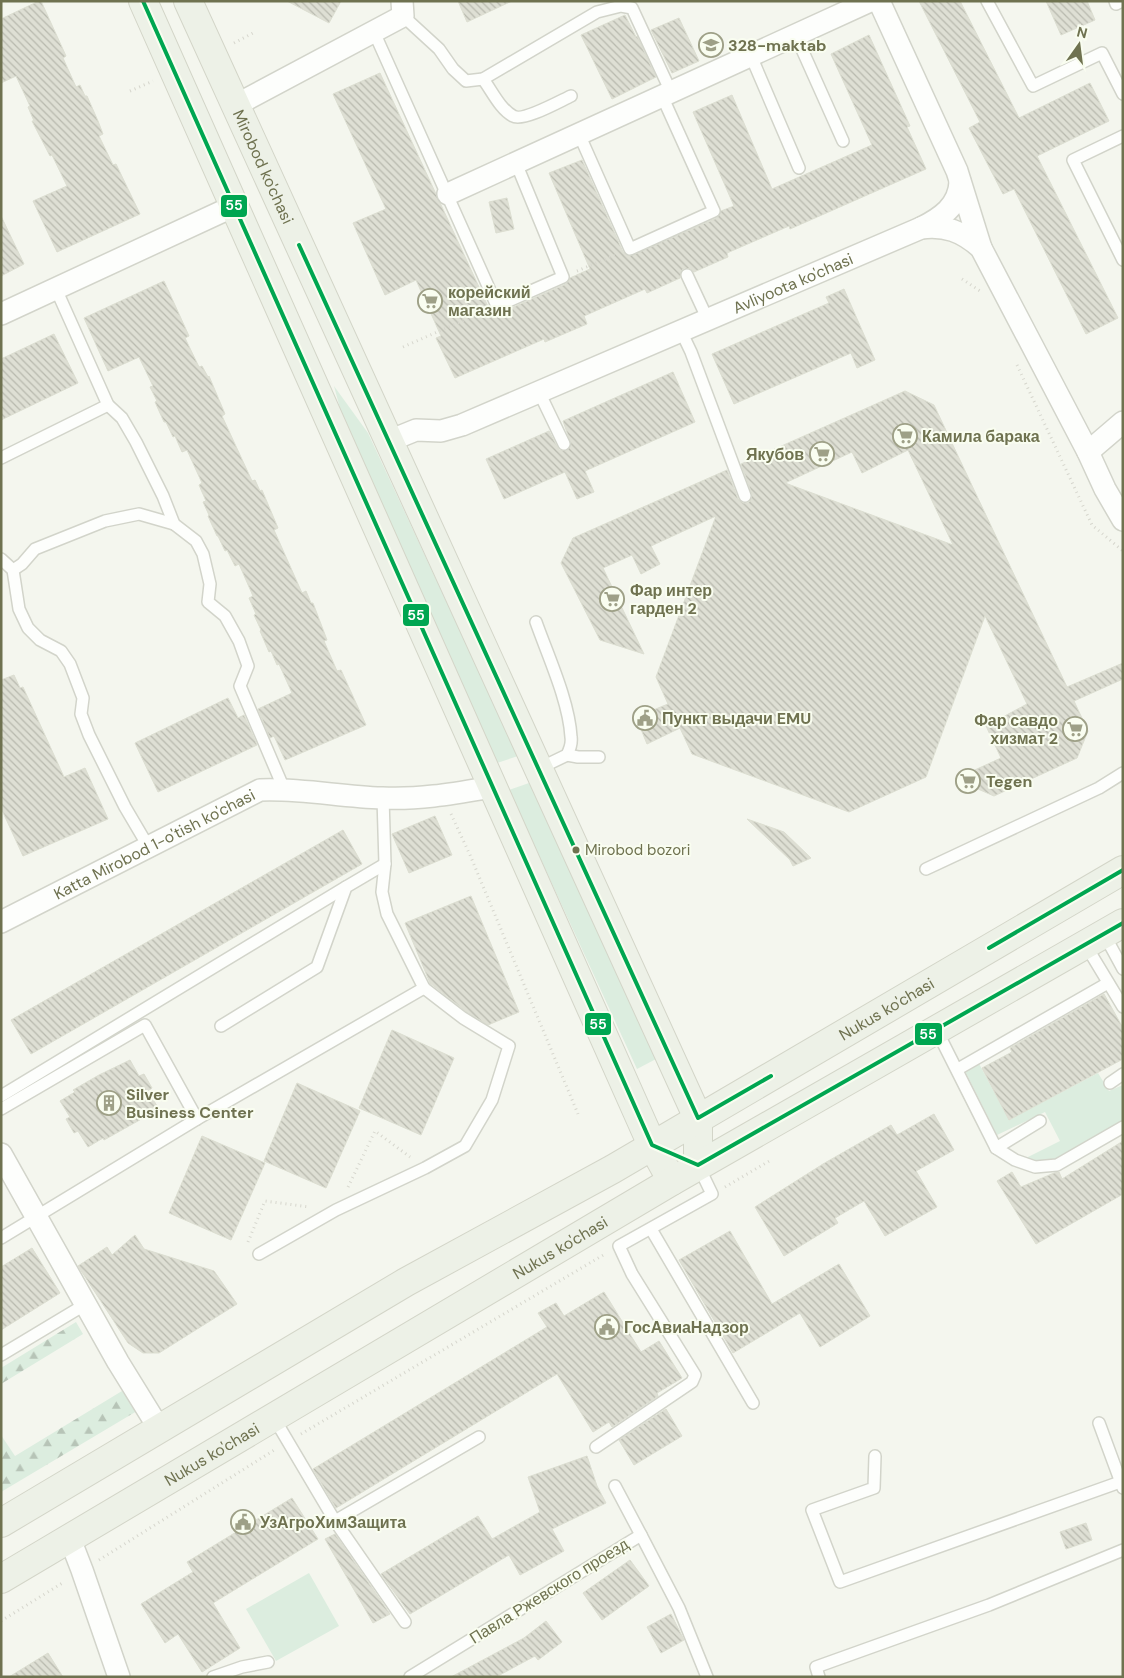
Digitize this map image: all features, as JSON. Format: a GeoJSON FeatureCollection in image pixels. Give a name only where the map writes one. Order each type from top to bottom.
{"type":"FeatureCollection","features":[{"type":"Feature","properties":{"kind":"main road"},"geometry":{"type":"LineString","coordinates":[[143,1],[652,1145],[672,1181]]}},
{"type":"Feature","properties":{"kind":"main road","name":"Mirobod ko'chasi"},"geometry":{"type":"LineString","coordinates":[[188,1],[698,1118],[698,1166]]}},
{"type":"Feature","properties":{"kind":"main road"},"geometry":{"type":"LineString","coordinates":[[261,267],[273,271],[286,269],[296,262],[302,250]]}},
{"type":"Feature","properties":{"kind":"main road","name":"Nukus ko'chasi"},"geometry":{"type":"LineString","coordinates":[[1,1523],[406,1282],[613,1169],[1123,870]]}},
{"type":"Feature","properties":{"kind":"main road","name":"Nukus ko'chasi"},"geometry":{"type":"LineString","coordinates":[[1,1579],[672,1181],[1104,934]]}},
{"type":"Feature","properties":{"kind":"main road"},"geometry":{"type":"LineString","coordinates":[[652,1145],[698,1166]]}},
{"type":"Feature","properties":{"kind":"street"},"geometry":{"type":"LineString","coordinates":[[448,194],[870,1]]}},
{"type":"Feature","properties":{"kind":"street"},"geometry":{"type":"LineString","coordinates":[[879,1],[960,182],[981,248]]}},
{"type":"Feature","properties":{"kind":"street"},"geometry":{"type":"LineString","coordinates":[[236,105],[374,32],[402,9]]}},
{"type":"Feature","properties":{"kind":"street"},"geometry":{"type":"LineString","coordinates":[[921,228],[937,220],[949,210],[958,197],[960,182]]}},
{"type":"Feature","properties":{"kind":"street"},"geometry":{"type":"LineString","coordinates":[[1,314],[234,206]]}},
{"type":"Feature","properties":{"kind":"street","name":"Avliyoota ko'chasi"},"geometry":{"type":"LineString","coordinates":[[389,441],[416,430],[441,431],[462,425],[921,228],[937,227],[953,229],[967,236],[981,248],[1088,452],[1104,487],[1123,520]]}},
{"type":"Feature","properties":{"kind":"street"},"geometry":{"type":"LineString","coordinates":[[1088,452],[1123,422]]}},
{"type":"Feature","properties":{"kind":"street","name":"Avliyoota ko'chasi"},"geometry":{"type":"LineString","coordinates":[[1088,452],[1123,493]]}},
{"type":"Feature","properties":{"kind":"street","name":"Katta Mirobod 1-o'tish ko'chasi"},"geometry":{"type":"LineString","coordinates":[[3,913],[148,846],[260,790],[284,789],[383,798],[442,796],[493,787]]}},
{"type":"Feature","properties":{"kind":"street"},"geometry":{"type":"LineString","coordinates":[[1,1154],[118,1362],[160,1430]]}},
{"type":"Feature","properties":{"kind":"street"},"geometry":{"type":"LineString","coordinates":[[70,1539],[119,1677]]}},
{"type":"Feature","properties":{"kind":"lane"},"geometry":{"type":"LineString","coordinates":[[987,1],[1033,86],[1102,54],[1123,94]]}},
{"type":"Feature","properties":{"kind":"lane"},"geometry":{"type":"LineString","coordinates":[[1115,1],[1116,4],[1122,1]]}},
{"type":"Feature","properties":{"kind":"lane"},"geometry":{"type":"LineString","coordinates":[[402,9],[439,49],[453,69],[466,81],[483,79],[597,12],[621,6],[632,8],[714,212],[630,249],[579,134]]}},
{"type":"Feature","properties":{"kind":"lane"},"geometry":{"type":"LineString","coordinates":[[374,32],[497,306],[563,277],[516,163]]}},
{"type":"Feature","properties":{"kind":"lane"},"geometry":{"type":"LineString","coordinates":[[796,36],[843,141]]}},
{"type":"Feature","properties":{"kind":"lane"},"geometry":{"type":"LineString","coordinates":[[750,56],[799,168]]}},
{"type":"Feature","properties":{"kind":"lane"},"geometry":{"type":"LineString","coordinates":[[483,79],[505,110],[514,117],[520,118],[531,114],[571,96]]}},
{"type":"Feature","properties":{"kind":"lane"},"geometry":{"type":"LineString","coordinates":[[1123,136],[1073,160],[1123,260]]}},
{"type":"Feature","properties":{"kind":"lane"},"geometry":{"type":"LineString","coordinates":[[687,275],[708,320]]}},
{"type":"Feature","properties":{"kind":"lane"},"geometry":{"type":"LineString","coordinates":[[56,289],[108,405],[122,418],[136,442],[174,524]]}},
{"type":"Feature","properties":{"kind":"lane"},"geometry":{"type":"LineString","coordinates":[[681,331],[691,352],[745,496]]}},
{"type":"Feature","properties":{"kind":"lane"},"geometry":{"type":"LineString","coordinates":[[539,392],[564,444]]}},
{"type":"Feature","properties":{"kind":"lane"},"geometry":{"type":"LineString","coordinates":[[1,458],[108,405]]}},
{"type":"Feature","properties":{"kind":"lane"},"geometry":{"type":"LineString","coordinates":[[13,570],[22,564],[35,549],[105,521],[139,514],[174,524],[196,541],[203,554],[210,584],[208,602],[225,616],[239,641],[248,666],[240,686],[284,789]]}},
{"type":"Feature","properties":{"kind":"lane"},"geometry":{"type":"LineString","coordinates":[[1,559],[13,570],[19,609],[28,628],[40,640],[61,651],[70,664],[83,698],[81,714],[126,807],[148,846]]}},
{"type":"Feature","properties":{"kind":"lane"},"geometry":{"type":"LineString","coordinates":[[536,622],[566,709],[571,736],[571,746],[567,755]]}},
{"type":"Feature","properties":{"kind":"lane"},"geometry":{"type":"LineString","coordinates":[[538,769],[567,755],[599,757]]}},
{"type":"Feature","properties":{"kind":"lane"},"geometry":{"type":"LineString","coordinates":[[926,869],[1099,788],[1123,773]]}},
{"type":"Feature","properties":{"kind":"lane"},"geometry":{"type":"LineString","coordinates":[[258,1254],[336,1210],[425,1168],[465,1146],[492,1100],[510,1046],[463,1018],[424,988],[387,914],[382,892],[385,864],[383,798]]}},
{"type":"Feature","properties":{"kind":"lane"},"geometry":{"type":"LineString","coordinates":[[1,1096],[385,864]]}},
{"type":"Feature","properties":{"kind":"lane"},"geometry":{"type":"LineString","coordinates":[[221,1026],[317,967],[346,887]]}},
{"type":"Feature","properties":{"kind":"lane"},"geometry":{"type":"LineString","coordinates":[[1104,934],[1123,969]]}},
{"type":"Feature","properties":{"kind":"lane"},"geometry":{"type":"LineString","coordinates":[[1104,934],[1108,983],[1123,1007]]}},
{"type":"Feature","properties":{"kind":"lane"},"geometry":{"type":"LineString","coordinates":[[958,1070],[1108,983]]}},
{"type":"Feature","properties":{"kind":"lane"},"geometry":{"type":"LineString","coordinates":[[1,1238],[197,1119],[424,988]]}},
{"type":"Feature","properties":{"kind":"lane"},"geometry":{"type":"LineString","coordinates":[[1,1110],[145,1025],[197,1119]]}},
{"type":"Feature","properties":{"kind":"lane"},"geometry":{"type":"LineString","coordinates":[[936,1029],[996,1148],[1015,1160],[1035,1167],[1057,1165],[1123,1127]]}},
{"type":"Feature","properties":{"kind":"lane"},"geometry":{"type":"LineString","coordinates":[[1110,1083],[1123,1074]]}},
{"type":"Feature","properties":{"kind":"lane"},"geometry":{"type":"LineString","coordinates":[[996,1148],[1040,1122]]}},
{"type":"Feature","properties":{"kind":"lane"},"geometry":{"type":"LineString","coordinates":[[596,1447],[692,1382],[695,1375],[632,1274],[618,1246],[712,1194],[698,1166]]}},
{"type":"Feature","properties":{"kind":"lane"},"geometry":{"type":"LineString","coordinates":[[651,1229],[753,1403]]}},
{"type":"Feature","properties":{"kind":"lane"},"geometry":{"type":"LineString","coordinates":[[1,1355],[86,1304]]}},
{"type":"Feature","properties":{"kind":"lane"},"geometry":{"type":"LineString","coordinates":[[274,1418],[334,1521],[405,1622]]}},
{"type":"Feature","properties":{"kind":"lane"},"geometry":{"type":"LineString","coordinates":[[874,1456],[874,1488],[812,1510],[840,1582],[1122,1483],[1100,1423]]}},
{"type":"Feature","properties":{"kind":"lane"},"geometry":{"type":"LineString","coordinates":[[334,1521],[479,1436]]}},
{"type":"Feature","properties":{"kind":"lane","name":"Павла Ржевского проезд"},"geometry":{"type":"LineString","coordinates":[[410,1677],[641,1535],[615,1486]]}},
{"type":"Feature","properties":{"kind":"lane"},"geometry":{"type":"LineString","coordinates":[[641,1535],[679,1608],[707,1677]]}},
{"type":"Feature","properties":{"kind":"lane"},"geometry":{"type":"LineString","coordinates":[[819,1677],[816,1667],[989,1605],[1123,1550]]}},
{"type":"Feature","properties":{"kind":"lane"},"geometry":{"type":"LineString","coordinates":[[213,1677],[235,1668],[268,1662]]}},
{"type":"Feature","properties":{"kind":"path"},"geometry":{"type":"LineString","coordinates":[[563,277],[630,249]]}},
{"type":"Feature","properties":{"kind":"path"},"geometry":{"type":"LineString","coordinates":[[962,279],[984,294]]}},
{"type":"Feature","properties":{"kind":"path"},"geometry":{"type":"LineString","coordinates":[[403,347],[497,306]]}},
{"type":"Feature","properties":{"kind":"path"},"geometry":{"type":"LineString","coordinates":[[1013,357],[1092,525],[1123,551]]}},
{"type":"Feature","properties":{"kind":"path"},"geometry":{"type":"LineString","coordinates":[[442,796],[470,855],[578,1114]]}},
{"type":"Feature","properties":{"kind":"path"},"geometry":{"type":"LineString","coordinates":[[245,1249],[265,1201],[336,1210],[376,1131],[425,1168]]}},
{"type":"Feature","properties":{"kind":"path"},"geometry":{"type":"LineString","coordinates":[[712,1194],[771,1160]]}},
{"type":"Feature","properties":{"kind":"path"},"geometry":{"type":"LineString","coordinates":[[1,1621],[288,1442],[618,1246]]}},
{"type":"Feature","properties":{"kind":"green space"},"geometry":{"type":"Polygon","coordinates":[[[334,386],[368,433],[518,756],[497,763],[349,442],[334,386]]]}},
{"type":"Feature","properties":{"kind":"green space"},"geometry":{"type":"Polygon","coordinates":[[[529,783],[656,1059],[637,1069],[509,790],[529,783]]]}},
{"type":"Feature","properties":{"kind":"green space"},"geometry":{"type":"Polygon","coordinates":[[[976,1058],[1009,1120],[1098,1073],[1109,1091],[1123,1085],[1123,1125],[1066,1159],[1044,1163],[1022,1160],[1060,1141],[1045,1112],[997,1135],[962,1065],[976,1058]]]}},
{"type":"Feature","properties":{"kind":"green space"},"geometry":{"type":"Polygon","coordinates":[[[76,1322],[83,1334],[1,1384],[1,1368],[76,1322]]]}},
{"type":"Feature","properties":{"kind":"green space"},"geometry":{"type":"Polygon","coordinates":[[[122,1391],[137,1411],[1,1492],[1,1435],[15,1456],[122,1391]]]}},
{"type":"Feature","properties":{"kind":"green space"},"geometry":{"type":"Polygon","coordinates":[[[309,1573],[339,1626],[276,1661],[246,1609],[309,1573]]]}},
{"type":"Feature","properties":{"kind":"building"},"geometry":{"type":"Polygon","coordinates":[[[41,1],[66,56],[63,58],[76,87],[80,85],[85,96],[87,96],[103,134],[99,136],[113,165],[116,164],[140,214],[57,252],[33,201],[67,186],[32,121],[34,121],[28,107],[30,106],[16,76],[1,83],[1,19],[41,1]]]}},
{"type":"Feature","properties":{"kind":"building"},"geometry":{"type":"Polygon","coordinates":[[[287,1],[341,1],[329,23],[287,1]]]}},
{"type":"Feature","properties":{"kind":"building"},"geometry":{"type":"Polygon","coordinates":[[[458,1],[512,1],[467,22],[458,1]]]}},
{"type":"Feature","properties":{"kind":"building"},"geometry":{"type":"Polygon","coordinates":[[[919,1],[960,1],[1019,118],[1090,83],[1109,121],[1037,156],[1118,318],[1086,334],[1014,189],[1003,194],[969,128],[980,122],[919,1]]]}},
{"type":"Feature","properties":{"kind":"building"},"geometry":{"type":"Polygon","coordinates":[[[1046,1],[1087,1],[1095,20],[1061,35],[1046,1]]]}},
{"type":"Feature","properties":{"kind":"building"},"geometry":{"type":"Polygon","coordinates":[[[625,15],[656,77],[612,99],[581,35],[625,15]]]}},
{"type":"Feature","properties":{"kind":"building"},"geometry":{"type":"Polygon","coordinates":[[[679,18],[699,61],[672,73],[651,30],[679,18]]]}},
{"type":"Feature","properties":{"kind":"building"},"geometry":{"type":"Polygon","coordinates":[[[869,35],[910,126],[907,127],[926,169],[790,229],[789,226],[727,253],[728,257],[694,272],[691,269],[684,268],[681,271],[680,278],[647,293],[645,289],[584,316],[587,324],[545,342],[544,339],[455,378],[436,338],[441,336],[416,280],[385,295],[353,223],[386,209],[333,94],[380,73],[491,313],[500,313],[566,284],[570,278],[590,269],[549,173],[582,160],[623,252],[630,256],[717,218],[721,211],[734,206],[693,112],[732,95],[772,189],[872,145],[831,54],[869,35]]]}},
{"type":"Feature","properties":{"kind":"building"},"geometry":{"type":"Polygon","coordinates":[[[507,198],[514,229],[496,233],[489,202],[507,198]]]}},
{"type":"Feature","properties":{"kind":"building"},"geometry":{"type":"Polygon","coordinates":[[[1,216],[24,264],[1,276],[1,216]]]}},
{"type":"Feature","properties":{"kind":"building"},"geometry":{"type":"Polygon","coordinates":[[[164,281],[189,336],[185,338],[199,367],[202,366],[209,376],[225,414],[222,416],[252,481],[255,480],[260,491],[262,490],[278,528],[274,530],[302,593],[306,591],[311,603],[313,603],[327,640],[324,641],[337,671],[341,670],[366,725],[285,760],[274,736],[270,738],[258,709],[292,693],[279,664],[277,665],[271,651],[269,652],[260,631],[254,615],[256,614],[249,598],[253,596],[239,564],[235,566],[217,536],[203,502],[206,501],[199,485],[202,483],[187,450],[182,452],[175,436],[173,437],[166,422],[164,422],[150,387],[153,386],[139,357],[108,371],[84,318],[164,281]]]}},
{"type":"Feature","properties":{"kind":"building"},"geometry":{"type":"Polygon","coordinates":[[[844,289],[875,360],[857,368],[851,353],[734,404],[712,354],[829,303],[826,297],[844,289]]]}},
{"type":"Feature","properties":{"kind":"building"},"geometry":{"type":"Polygon","coordinates":[[[54,334],[78,383],[1,420],[1,359],[54,334]]]}},
{"type":"Feature","properties":{"kind":"building"},"geometry":{"type":"Polygon","coordinates":[[[673,372],[695,422],[585,471],[594,492],[577,499],[565,472],[504,499],[486,459],[549,431],[559,450],[567,451],[571,444],[563,421],[673,372]]]}},
{"type":"Feature","properties":{"kind":"building"},"geometry":{"type":"Polygon","coordinates":[[[905,391],[934,405],[1067,687],[1123,663],[1123,679],[1074,701],[1088,731],[1077,758],[994,796],[955,779],[1001,758],[986,726],[1027,704],[985,616],[926,777],[849,812],[692,754],[680,728],[647,744],[636,717],[668,704],[656,677],[716,516],[651,546],[660,564],[641,574],[632,555],[603,568],[644,654],[600,640],[561,563],[573,538],[727,470],[738,499],[743,503],[748,503],[751,500],[752,494],[741,464],[905,391]],[[908,450],[862,473],[852,452],[785,483],[953,545],[908,450]]]}},
{"type":"Feature","properties":{"kind":"building"},"geometry":{"type":"Polygon","coordinates":[[[14,675],[20,688],[23,687],[64,777],[85,768],[108,819],[23,856],[1,808],[1,680],[14,675]]]}},
{"type":"Feature","properties":{"kind":"building"},"geometry":{"type":"Polygon","coordinates":[[[228,698],[238,718],[244,715],[257,745],[158,792],[135,743],[228,698]]]}},
{"type":"Feature","properties":{"kind":"building"},"geometry":{"type":"Polygon","coordinates":[[[435,816],[452,855],[409,873],[392,834],[435,816]]]}},
{"type":"Feature","properties":{"kind":"building"},"geometry":{"type":"Polygon","coordinates":[[[747,819],[784,832],[811,858],[793,866],[790,860],[747,819]]]}},
{"type":"Feature","properties":{"kind":"building"},"geometry":{"type":"Polygon","coordinates":[[[343,830],[362,864],[31,1054],[11,1020],[343,830]]]}},
{"type":"Feature","properties":{"kind":"building"},"geometry":{"type":"Polygon","coordinates":[[[471,896],[519,1012],[488,1025],[467,1012],[430,983],[405,923],[471,896]]]}},
{"type":"Feature","properties":{"kind":"building"},"geometry":{"type":"Polygon","coordinates":[[[1104,994],[1123,1028],[1123,1059],[1009,1120],[982,1068],[1012,1052],[1010,1048],[1104,994]]]}},
{"type":"Feature","properties":{"kind":"building"},"geometry":{"type":"Polygon","coordinates":[[[392,1030],[454,1058],[421,1135],[359,1108],[392,1030]]]}},
{"type":"Feature","properties":{"kind":"building","name":"Silver Business Center"},"geometry":{"type":"Polygon","coordinates":[[[130,1060],[139,1076],[144,1074],[152,1088],[148,1091],[157,1106],[143,1114],[145,1117],[88,1147],[78,1131],[74,1133],[66,1119],[70,1117],[60,1101],[75,1092],[73,1090],[130,1060]]]}},
{"type":"Feature","properties":{"kind":"building"},"geometry":{"type":"Polygon","coordinates":[[[297,1083],[360,1111],[326,1188],[264,1161],[297,1083]]]}},
{"type":"Feature","properties":{"kind":"building"},"geometry":{"type":"Polygon","coordinates":[[[934,1114],[954,1150],[916,1171],[937,1207],[885,1236],[864,1201],[835,1218],[838,1223],[784,1256],[755,1207],[823,1164],[891,1125],[897,1135],[934,1114]]]}},
{"type":"Feature","properties":{"kind":"building"},"geometry":{"type":"Polygon","coordinates":[[[202,1136],[265,1163],[231,1240],[169,1213],[202,1136]]]}},
{"type":"Feature","properties":{"kind":"building"},"geometry":{"type":"Polygon","coordinates":[[[1123,1141],[1123,1194],[1036,1244],[997,1181],[1012,1172],[1021,1187],[1059,1172],[1062,1179],[1123,1141]]]}},
{"type":"Feature","properties":{"kind":"building"},"geometry":{"type":"Polygon","coordinates":[[[730,1231],[772,1304],[839,1264],[870,1316],[820,1347],[800,1313],[733,1353],[679,1260],[730,1231]]]}},
{"type":"Feature","properties":{"kind":"building"},"geometry":{"type":"Polygon","coordinates":[[[135,1235],[144,1249],[214,1271],[237,1304],[159,1353],[143,1353],[128,1343],[78,1266],[107,1247],[112,1255],[135,1235]]]}},
{"type":"Feature","properties":{"kind":"building"},"geometry":{"type":"Polygon","coordinates":[[[32,1248],[60,1293],[1,1330],[1,1267],[32,1248]]]}},
{"type":"Feature","properties":{"kind":"building"},"geometry":{"type":"Polygon","coordinates":[[[604,1292],[641,1352],[659,1341],[682,1378],[657,1393],[658,1396],[612,1427],[609,1422],[593,1432],[557,1374],[336,1508],[313,1469],[547,1327],[538,1313],[556,1303],[564,1316],[604,1292]]]}},
{"type":"Feature","properties":{"kind":"building"},"geometry":{"type":"Polygon","coordinates":[[[666,1409],[682,1436],[634,1465],[619,1440],[666,1409]]]}},
{"type":"Feature","properties":{"kind":"building"},"geometry":{"type":"Polygon","coordinates":[[[587,1456],[597,1486],[606,1503],[552,1529],[564,1551],[520,1575],[509,1555],[410,1614],[381,1574],[478,1516],[492,1539],[540,1512],[528,1477],[587,1456]]]}},
{"type":"Feature","properties":{"kind":"building"},"geometry":{"type":"Polygon","coordinates":[[[292,1498],[318,1539],[213,1603],[240,1648],[202,1672],[178,1634],[165,1643],[141,1604],[193,1572],[187,1562],[292,1498]]]}},
{"type":"Feature","properties":{"kind":"building"},"geometry":{"type":"Polygon","coordinates":[[[1086,1523],[1092,1540],[1066,1549],[1060,1532],[1086,1523]]]}},
{"type":"Feature","properties":{"kind":"building"},"geometry":{"type":"Polygon","coordinates":[[[335,1534],[390,1614],[373,1623],[325,1539],[335,1534]]]}},
{"type":"Feature","properties":{"kind":"building"},"geometry":{"type":"Polygon","coordinates":[[[630,1560],[649,1586],[602,1620],[583,1593],[630,1560]]]}},
{"type":"Feature","properties":{"kind":"building"},"geometry":{"type":"Polygon","coordinates":[[[671,1614],[684,1640],[661,1653],[647,1627],[671,1614]]]}},
{"type":"Feature","properties":{"kind":"building"},"geometry":{"type":"Polygon","coordinates":[[[546,1621],[562,1642],[538,1660],[535,1656],[496,1677],[451,1677],[524,1638],[546,1621]]]}},
{"type":"Feature","properties":{"kind":"building"},"geometry":{"type":"Polygon","coordinates":[[[48,1653],[63,1677],[9,1677],[48,1653]]]}},
{"type":"Feature","properties":{"kind":"transit line","name":"55"},"geometry":{"type":"LineString","coordinates":[[143,1],[652,1145],[698,1165],[1123,923]]}},
{"type":"Feature","properties":{"kind":"transit line","name":"55"},"geometry":{"type":"LineString","coordinates":[[299,245],[698,1118],[771,1076]]}},
{"type":"Feature","properties":{"kind":"transit line","name":"55"},"geometry":{"type":"LineString","coordinates":[[989,948],[1123,870]]}},
{"type":"Feature","properties":{"kind":"place","name":"328-maktab"},"geometry":{"type":"Point","coordinates":[711,45]}},
{"type":"Feature","properties":{"kind":"place","name":"корейский магазин"},"geometry":{"type":"Point","coordinates":[430,301]}},
{"type":"Feature","properties":{"kind":"place","name":"Камила барака"},"geometry":{"type":"Point","coordinates":[905,436]}},
{"type":"Feature","properties":{"kind":"place","name":"Якубов"},"geometry":{"type":"Point","coordinates":[822,454]}},
{"type":"Feature","properties":{"kind":"place","name":"Фар интер гарден 2"},"geometry":{"type":"Point","coordinates":[612,599]}},
{"type":"Feature","properties":{"kind":"place","name":"Пункт выдачи EMU"},"geometry":{"type":"Point","coordinates":[645,718]}},
{"type":"Feature","properties":{"kind":"place","name":"Фар савдо хизмат 2"},"geometry":{"type":"Point","coordinates":[1075,729]}},
{"type":"Feature","properties":{"kind":"place","name":"Tegen"},"geometry":{"type":"Point","coordinates":[968,781]}},
{"type":"Feature","properties":{"kind":"place","name":"Mirobod bozori"},"geometry":{"type":"Point","coordinates":[576,850]}},
{"type":"Feature","properties":{"kind":"place","name":"Silver Business Center"},"geometry":{"type":"Point","coordinates":[109,1103]}},
{"type":"Feature","properties":{"kind":"place","name":"ГосАвиаНадзор"},"geometry":{"type":"Point","coordinates":[607,1327]}},
{"type":"Feature","properties":{"kind":"place","name":"УзАгроХимЗащита"},"geometry":{"type":"Point","coordinates":[243,1522]}}]}
